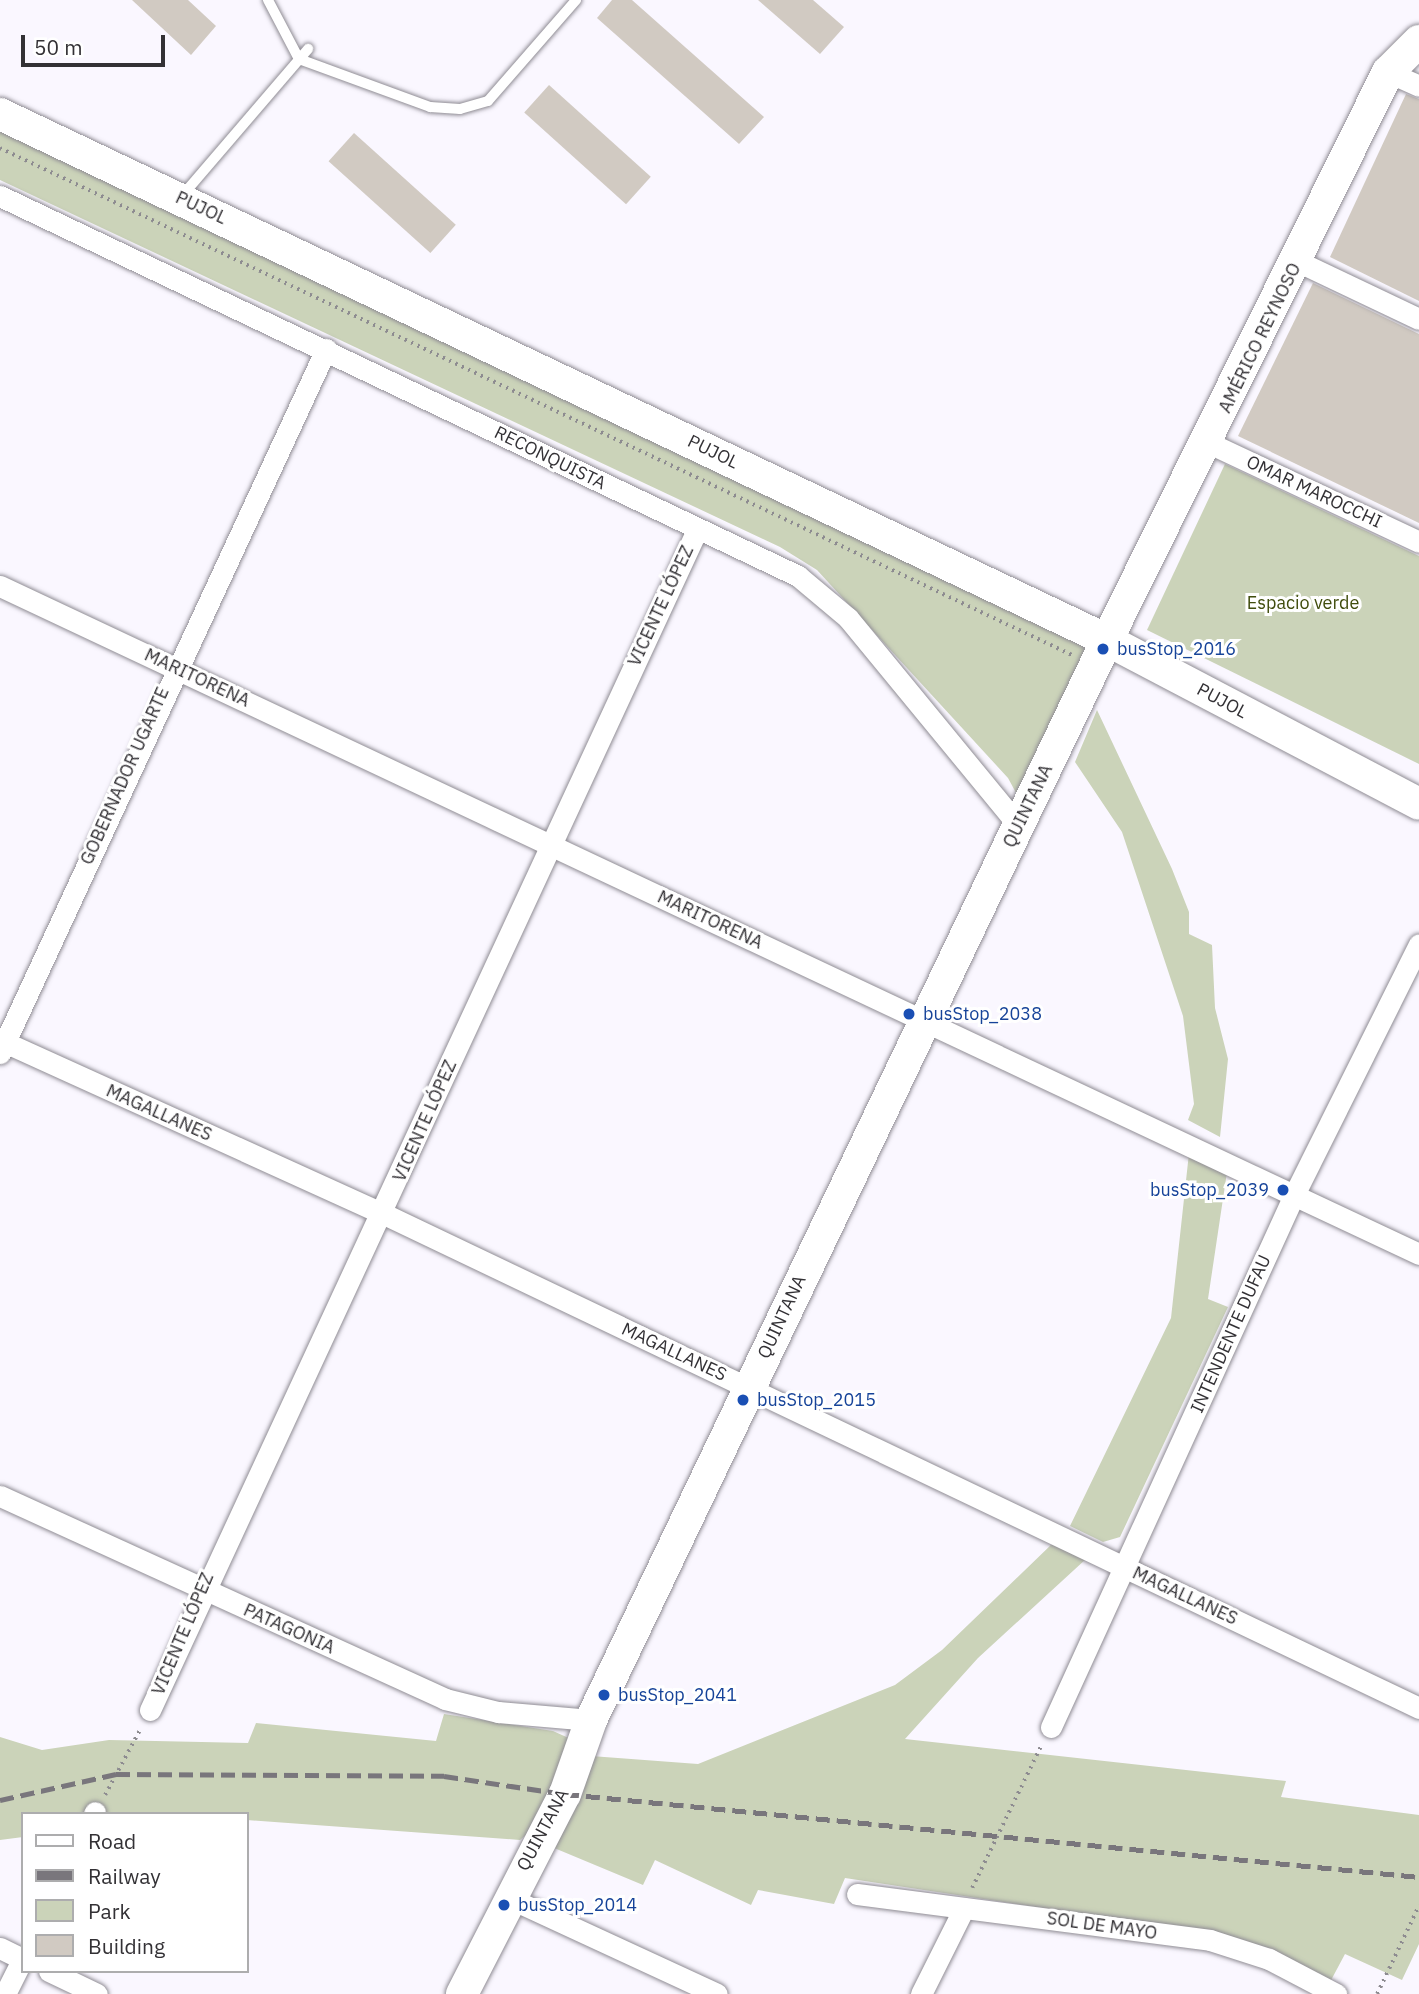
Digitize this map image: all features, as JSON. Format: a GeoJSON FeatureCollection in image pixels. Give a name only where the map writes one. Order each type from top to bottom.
{"type":"FeatureCollection","features":[{"type":"Feature","properties":{"kind":"street","name":"AMÉRICO REYNOSO"},"geometry":{"type":"LineString","coordinates":[[1100,654],[1209,443],[1388,72],[1419,41]]}},
{"type":"Feature","properties":{"kind":"street"},"geometry":{"type":"LineString","coordinates":[[1388,72],[1419,86]]}},
{"type":"Feature","properties":{"kind":"street","name":"PUJOL"},"geometry":{"type":"LineString","coordinates":[[0,114],[180,198],[1100,654],[1419,804]]}},
{"type":"Feature","properties":{"kind":"street","name":"RECONQUISTA"},"geometry":{"type":"LineString","coordinates":[[0,196],[798,576],[848,618],[1019,826]]}},
{"type":"Feature","properties":{"kind":"street"},"geometry":{"type":"LineString","coordinates":[[1297,261],[1419,318]]}},
{"type":"Feature","properties":{"kind":"street","name":"GOBERNADOR UGARTE"},"geometry":{"type":"LineString","coordinates":[[2,1045],[174,668],[326,349]]}},
{"type":"Feature","properties":{"kind":"street","name":"OMAR MAROCCHI"},"geometry":{"type":"LineString","coordinates":[[1209,443],[1419,542]]}},
{"type":"Feature","properties":{"kind":"street","name":"VICENTE LÓPEZ"},"geometry":{"type":"LineString","coordinates":[[150,1710],[200,1589],[384,1214],[550,844],[697,530]]}},
{"type":"Feature","properties":{"kind":"street","name":"MARITORENA"},"geometry":{"type":"LineString","coordinates":[[0,586],[1419,1254]]}},
{"type":"Feature","properties":{"kind":"street","name":"QUINTANA"},"geometry":{"type":"LineString","coordinates":[[461,1994],[507,1897],[565,1794],[591,1720],[1100,654]]}},
{"type":"Feature","properties":{"kind":"street","name":"INTENDENTE DUFAU"},"geometry":{"type":"LineString","coordinates":[[1051,1727],[1126,1568],[1294,1195],[1419,944]]}},
{"type":"Feature","properties":{"kind":"street","name":"MAGALLANES"},"geometry":{"type":"LineString","coordinates":[[2,1045],[384,1214],[1419,1708]]}},
{"type":"Feature","properties":{"kind":"street","name":"PATAGONIA"},"geometry":{"type":"LineString","coordinates":[[0,1496],[444,1699],[498,1712],[591,1720]]}},
{"type":"Feature","properties":{"kind":"street","name":"SOL DE MAYO"},"geometry":{"type":"LineString","coordinates":[[857,1894],[1210,1941],[1269,1959],[1336,1994]]}},
{"type":"Feature","properties":{"kind":"street"},"geometry":{"type":"LineString","coordinates":[[507,1897],[717,1994]]}},
{"type":"Feature","properties":{"kind":"street"},"geometry":{"type":"LineString","coordinates":[[921,1994],[964,1908]]}},
{"type":"Feature","properties":{"kind":"street"},"geometry":{"type":"LineString","coordinates":[[0,1948],[21,1958]]}},
{"type":"Feature","properties":{"kind":"street"},"geometry":{"type":"LineString","coordinates":[[5,1994],[21,1963]]}},
{"type":"Feature","properties":{"kind":"street"},"geometry":{"type":"LineString","coordinates":[[53,1973],[97,1994]]}},
{"type":"Feature","properties":{"kind":"lane"},"geometry":{"type":"LineString","coordinates":[[268,0],[299,59],[430,107],[460,109],[488,101],[576,0]]}},
{"type":"Feature","properties":{"kind":"lane"},"geometry":{"type":"LineString","coordinates":[[180,198],[308,49]]}},
{"type":"Feature","properties":{"kind":"path"},"geometry":{"type":"LineString","coordinates":[[0,148],[1100,654]]}},
{"type":"Feature","properties":{"kind":"path"},"geometry":{"type":"LineString","coordinates":[[96,1812],[150,1710]]}},
{"type":"Feature","properties":{"kind":"path"},"geometry":{"type":"LineString","coordinates":[[964,1908],[1051,1727]]}},
{"type":"Feature","properties":{"kind":"path"},"geometry":{"type":"LineString","coordinates":[[1377,1994],[1419,1905]]}},
{"type":"Feature","properties":{"kind":"green space"},"geometry":{"type":"Polygon","coordinates":[[[0,128],[1089,644],[1021,802],[1008,778],[817,570],[780,547],[0,180],[0,128]]]}},
{"type":"Feature","properties":{"kind":"green space","name":"Espacio verde"},"geometry":{"type":"Polygon","coordinates":[[[1225,464],[1419,556],[1419,764],[1147,630],[1225,464]]]}},
{"type":"Feature","properties":{"kind":"green space"},"geometry":{"type":"Polygon","coordinates":[[[1097,710],[1172,869],[1189,912],[1189,934],[1212,945],[1215,1008],[1228,1059],[1220,1137],[1188,1120],[1194,1104],[1183,1016],[1122,832],[1075,762],[1097,710]]]}},
{"type":"Feature","properties":{"kind":"green space"},"geometry":{"type":"Polygon","coordinates":[[[1189,1153],[1227,1172],[1208,1299],[1228,1307],[1120,1537],[1103,1542],[1070,1526],[1171,1318],[1189,1153]]]}},
{"type":"Feature","properties":{"kind":"green space"},"geometry":{"type":"Polygon","coordinates":[[[1053,1543],[1086,1559],[978,1658],[905,1739],[1286,1781],[1281,1797],[1419,1815],[1419,1944],[1402,1980],[1345,1954],[1329,1984],[1219,1935],[845,1878],[834,1904],[758,1890],[751,1905],[655,1860],[643,1885],[547,1845],[591,1756],[698,1764],[895,1685],[942,1650],[1053,1543]]]}},
{"type":"Feature","properties":{"kind":"green space"},"geometry":{"type":"Polygon","coordinates":[[[444,1714],[553,1731],[573,1740],[533,1829],[520,1840],[248,1820],[248,1812],[21,1812],[21,1837],[0,1840],[0,1737],[42,1750],[109,1740],[248,1743],[256,1723],[436,1741],[444,1714]]]}},
{"type":"Feature","properties":{"kind":"building"},"geometry":{"type":"Polygon","coordinates":[[[132,0],[188,0],[216,26],[191,55],[132,0]]]}},
{"type":"Feature","properties":{"kind":"building"},"geometry":{"type":"Polygon","coordinates":[[[612,0],[632,0],[764,117],[739,144],[597,18],[612,0]]]}},
{"type":"Feature","properties":{"kind":"building"},"geometry":{"type":"Polygon","coordinates":[[[758,0],[813,0],[844,27],[820,54],[758,0]]]}},
{"type":"Feature","properties":{"kind":"building"},"geometry":{"type":"Polygon","coordinates":[[[549,85],[651,177],[626,204],[524,112],[549,85]]]}},
{"type":"Feature","properties":{"kind":"building"},"geometry":{"type":"Polygon","coordinates":[[[1406,94],[1419,99],[1419,301],[1330,257],[1406,94]]]}},
{"type":"Feature","properties":{"kind":"building"},"geometry":{"type":"Polygon","coordinates":[[[354,133],[456,225],[430,253],[329,161],[354,133]]]}},
{"type":"Feature","properties":{"kind":"building"},"geometry":{"type":"Polygon","coordinates":[[[1313,283],[1419,334],[1419,523],[1238,436],[1313,283]]]}},
{"type":"Feature","properties":{"kind":"railway"},"geometry":{"type":"LineString","coordinates":[[0,1800],[116,1774],[444,1776],[565,1794],[1419,1877]]}},
{"type":"Feature","properties":{"kind":"place","name":"busStop_2016"},"geometry":{"type":"Point","coordinates":[1103,649]}},
{"type":"Feature","properties":{"kind":"place","name":"busStop_2038"},"geometry":{"type":"Point","coordinates":[909,1014]}},
{"type":"Feature","properties":{"kind":"place","name":"busStop_2039"},"geometry":{"type":"Point","coordinates":[1283,1190]}},
{"type":"Feature","properties":{"kind":"place","name":"busStop_2015"},"geometry":{"type":"Point","coordinates":[743,1400]}},
{"type":"Feature","properties":{"kind":"place","name":"busStop_2041"},"geometry":{"type":"Point","coordinates":[604,1695]}},
{"type":"Feature","properties":{"kind":"place","name":"busStop_2014"},"geometry":{"type":"Point","coordinates":[504,1905]}}]}
